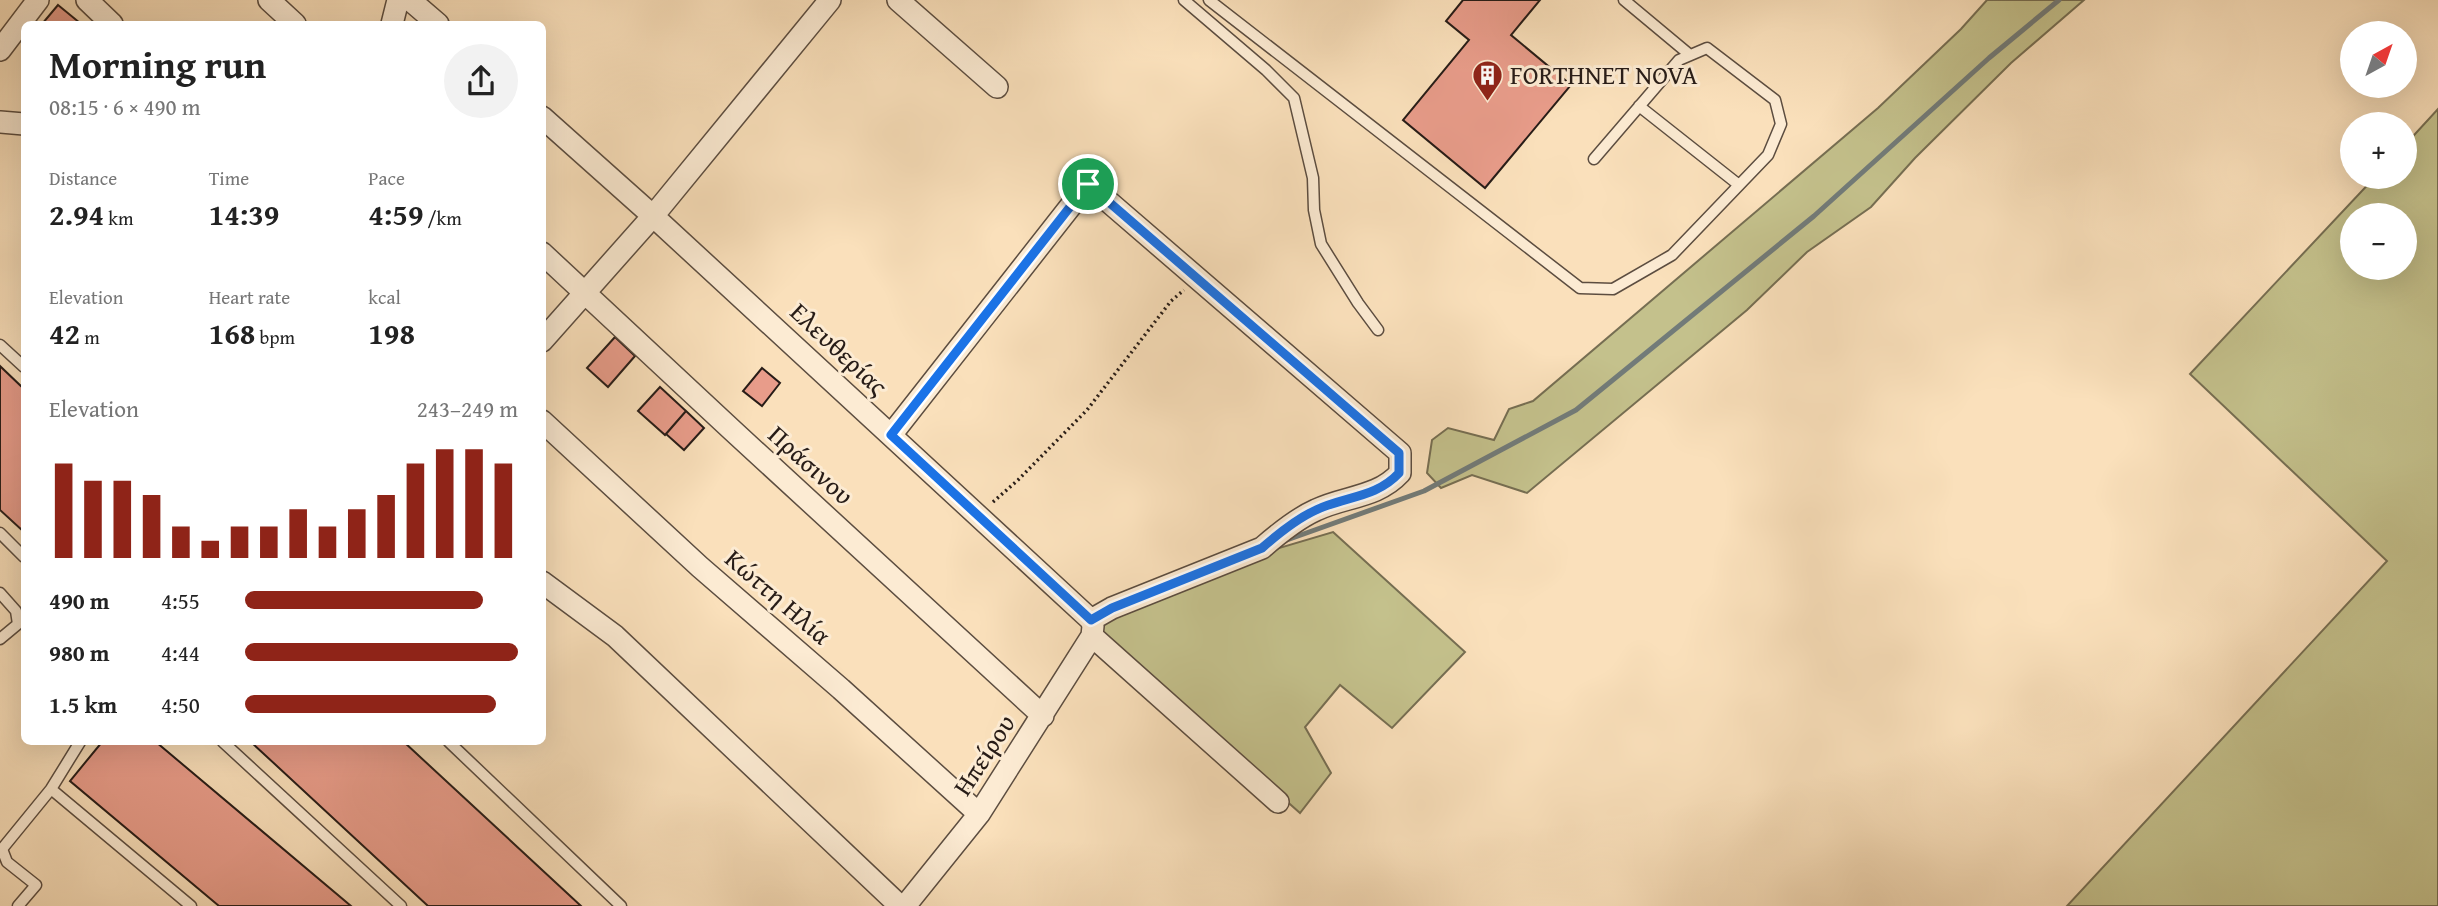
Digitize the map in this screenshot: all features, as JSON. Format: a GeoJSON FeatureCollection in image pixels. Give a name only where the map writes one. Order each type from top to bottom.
{"type":"FeatureCollection","features":[{"type":"Feature","properties":{"kind":"street"},"geometry":{"type":"LineString","coordinates":[[22,21],[38,0]]}},
{"type":"Feature","properties":{"kind":"street"},"geometry":{"type":"LineString","coordinates":[[87,0],[109,21]]}},
{"type":"Feature","properties":{"kind":"street"},"geometry":{"type":"LineString","coordinates":[[269,0],[292,21]]}},
{"type":"Feature","properties":{"kind":"street"},"geometry":{"type":"LineString","coordinates":[[393,21],[398,0]]}},
{"type":"Feature","properties":{"kind":"street"},"geometry":{"type":"LineString","coordinates":[[410,0],[434,21]]}},
{"type":"Feature","properties":{"kind":"street"},"geometry":{"type":"LineString","coordinates":[[546,336],[653,216],[831,0]]}},
{"type":"Feature","properties":{"kind":"street"},"geometry":{"type":"LineString","coordinates":[[898,0],[998,87]]}},
{"type":"Feature","properties":{"kind":"street"},"geometry":{"type":"LineString","coordinates":[[0,50],[21,22]]}},
{"type":"Feature","properties":{"kind":"street","name":"Ελευθερίας"},"geometry":{"type":"LineString","coordinates":[[546,121],[978,515],[1092,627],[1278,802]]}},
{"type":"Feature","properties":{"kind":"street"},"geometry":{"type":"LineString","coordinates":[[0,122],[21,124]]}},
{"type":"Feature","properties":{"kind":"street"},"geometry":{"type":"LineString","coordinates":[[891,435],[1088,184],[1399,453],[1399,473],[1390,484],[1372,493],[1316,510],[1282,531],[1262,548],[1112,608],[1092,627]]}},
{"type":"Feature","properties":{"kind":"street","name":"Πράσινου"},"geometry":{"type":"LineString","coordinates":[[546,257],[1043,716]]}},
{"type":"Feature","properties":{"kind":"street","name":"Κώττη Ηλία"},"geometry":{"type":"LineString","coordinates":[[546,425],[701,567],[841,688],[979,814]]}},
{"type":"Feature","properties":{"kind":"street"},"geometry":{"type":"LineString","coordinates":[[546,585],[615,636],[903,906]]}},
{"type":"Feature","properties":{"kind":"street","name":"Ηπείρου"},"geometry":{"type":"LineString","coordinates":[[903,906],[979,814],[1043,716],[1092,627]]}},
{"type":"Feature","properties":{"kind":"lane"},"geometry":{"type":"LineString","coordinates":[[1184,0],[1266,70],[1294,98],[1313,178],[1314,210],[1321,244],[1378,330]]}},
{"type":"Feature","properties":{"kind":"lane"},"geometry":{"type":"LineString","coordinates":[[1209,0],[1580,288],[1613,289],[1672,255],[1768,155],[1781,124],[1775,100],[1707,48],[1679,60],[1594,159]]}},
{"type":"Feature","properties":{"kind":"lane"},"geometry":{"type":"LineString","coordinates":[[1625,0],[1690,55]]}},
{"type":"Feature","properties":{"kind":"lane"},"geometry":{"type":"LineString","coordinates":[[1639,106],[1739,185]]}},
{"type":"Feature","properties":{"kind":"lane"},"geometry":{"type":"LineString","coordinates":[[0,345],[21,365]]}},
{"type":"Feature","properties":{"kind":"lane"},"geometry":{"type":"LineString","coordinates":[[0,533],[21,553]]}},
{"type":"Feature","properties":{"kind":"lane"},"geometry":{"type":"LineString","coordinates":[[0,593],[4,606],[16,611],[18,624],[0,639]]}},
{"type":"Feature","properties":{"kind":"lane"},"geometry":{"type":"LineString","coordinates":[[18,906],[36,885],[7,862],[2,849],[51,789],[77,745]]}},
{"type":"Feature","properties":{"kind":"lane"},"geometry":{"type":"LineString","coordinates":[[226,745],[401,906]]}},
{"type":"Feature","properties":{"kind":"lane"},"geometry":{"type":"LineString","coordinates":[[452,745],[621,906]]}},
{"type":"Feature","properties":{"kind":"lane"},"geometry":{"type":"LineString","coordinates":[[51,789],[191,906]]}},
{"type":"Feature","properties":{"kind":"path"},"geometry":{"type":"LineString","coordinates":[[978,515],[1018,480],[1087,410],[1171,301],[1197,279]]}},
{"type":"Feature","properties":{"kind":"shaded area"},"geometry":{"type":"Polygon","coordinates":[[[1987,0],[2084,0],[2011,63],[1915,158],[1871,207],[1807,252],[1747,310],[1527,493],[1472,475],[1441,488],[1427,473],[1432,440],[1448,428],[1494,440],[1509,409],[1533,401],[1878,108],[1961,29],[1987,0]]]}},
{"type":"Feature","properties":{"kind":"shaded area"},"geometry":{"type":"Polygon","coordinates":[[[2438,109],[2438,906],[2067,906],[2387,561],[2190,374],[2340,214],[2340,280],[2417,280],[2417,203],[2351,203],[2364,189],[2417,189],[2417,132],[2438,109]]]}},
{"type":"Feature","properties":{"kind":"shaded area"},"geometry":{"type":"Polygon","coordinates":[[[1333,532],[1465,652],[1392,728],[1340,685],[1305,727],[1331,773],[1300,813],[1100,636],[1106,614],[1266,552],[1333,532]]]}},
{"type":"Feature","properties":{"kind":"building","name":"FORTHNET NOVA"},"geometry":{"type":"Polygon","coordinates":[[[1463,0],[1540,0],[1511,35],[1571,85],[1485,188],[1403,120],[1469,40],[1446,21],[1463,0]]]}},
{"type":"Feature","properties":{"kind":"building"},"geometry":{"type":"Polygon","coordinates":[[[58,5],[78,21],[45,21],[58,5]]]}},
{"type":"Feature","properties":{"kind":"building"},"geometry":{"type":"Polygon","coordinates":[[[615,337],[635,356],[608,387],[587,368],[615,337]]]}},
{"type":"Feature","properties":{"kind":"building"},"geometry":{"type":"Polygon","coordinates":[[[0,366],[21,386],[21,529],[0,510],[0,366]]]}},
{"type":"Feature","properties":{"kind":"building"},"geometry":{"type":"Polygon","coordinates":[[[762,368],[780,383],[762,406],[743,391],[762,368]]]}},
{"type":"Feature","properties":{"kind":"building"},"geometry":{"type":"Polygon","coordinates":[[[660,387],[686,411],[665,435],[638,411],[660,387]]]}},
{"type":"Feature","properties":{"kind":"building"},"geometry":{"type":"Polygon","coordinates":[[[686,411],[704,428],[684,450],[666,434],[686,411]]]}},
{"type":"Feature","properties":{"kind":"building"},"geometry":{"type":"Polygon","coordinates":[[[100,745],[160,745],[351,906],[219,906],[70,781],[100,745]]]}},
{"type":"Feature","properties":{"kind":"building"},"geometry":{"type":"Polygon","coordinates":[[[254,745],[407,745],[581,906],[428,906],[254,745]]]}},
{"type":"Feature","properties":{"kind":"waterway"},"geometry":{"type":"LineString","coordinates":[[1284,541],[1424,491],[1576,410],[1814,216],[1989,58],[2059,0]]}},
{"type":"Feature","properties":{"kind":"place","name":"FORTHNET NOVA"},"geometry":{"type":"Point","coordinates":[1487,102]}},
{"type":"Feature","properties":{"kind":"route"},"geometry":{"type":"LineString","coordinates":[[1088,184],[1399,453],[1399,473],[1390,484],[1372,493],[1316,510],[1282,531],[1262,548],[1112,608],[1091,620],[891,435],[1088,184]]}}]}
